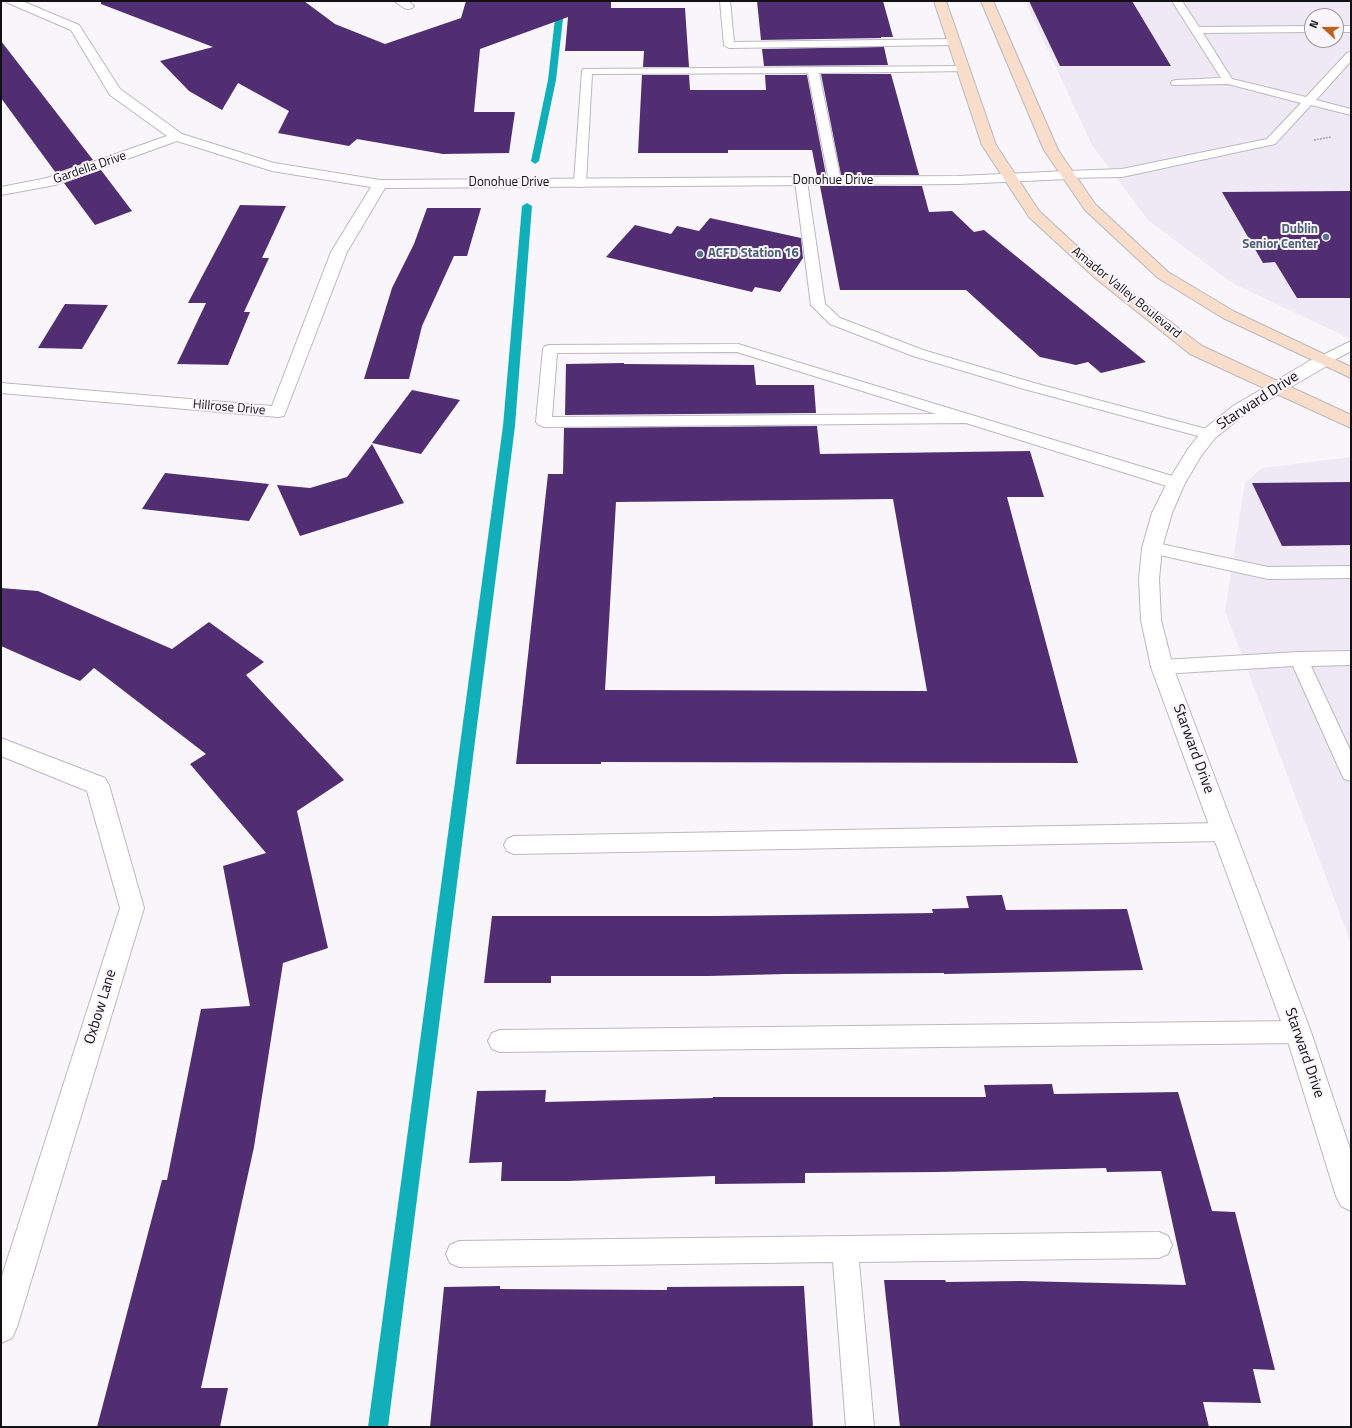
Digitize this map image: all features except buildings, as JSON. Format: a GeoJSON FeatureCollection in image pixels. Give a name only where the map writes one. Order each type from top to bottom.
{"type":"FeatureCollection","features":[{"type":"Feature","properties":{"kind":"street","name":"Donohue Drive"},"geometry":{"type":"LineString","coordinates":[[12,1],[75,28],[114,92],[178,137],[272,167],[380,184],[959,180],[1068,175]]}},
{"type":"Feature","properties":{"kind":"street","name":"Amador Valley Boulevard"},"geometry":{"type":"LineString","coordinates":[[940,1],[989,145],[1034,214],[1100,275],[1196,350],[1351,422]]}},
{"type":"Feature","properties":{"kind":"street"},"geometry":{"type":"LineString","coordinates":[[987,1],[1051,150],[1090,207],[1162,275],[1229,315],[1351,373]]}},
{"type":"Feature","properties":{"kind":"street","name":"Gardella Drive"},"geometry":{"type":"LineString","coordinates":[[1,191],[50,182],[178,137]]}},
{"type":"Feature","properties":{"kind":"street","name":"Hillrose Drive"},"geometry":{"type":"LineString","coordinates":[[1,388],[278,412],[338,252],[380,184]]}},
{"type":"Feature","properties":{"kind":"street","name":"Starward Drive"},"geometry":{"type":"LineString","coordinates":[[1324,360],[1233,414],[1209,434],[1194,453],[1176,483],[1162,513],[1152,548],[1149,579],[1151,620],[1162,667],[1298,1032],[1351,1196]]}},
{"type":"Feature","properties":{"kind":"street","name":"Oxbow Lane"},"geometry":{"type":"LineString","coordinates":[[1,747],[97,785],[132,908],[1,1326]]}},
{"type":"Feature","properties":{"kind":"lane"},"geometry":{"type":"LineString","coordinates":[[725,1],[729,45],[954,42]]}},
{"type":"Feature","properties":{"kind":"lane"},"geometry":{"type":"LineString","coordinates":[[1177,1],[1228,81]]}},
{"type":"Feature","properties":{"kind":"lane"},"geometry":{"type":"LineString","coordinates":[[1195,30],[1304,29]]}},
{"type":"Feature","properties":{"kind":"lane"},"geometry":{"type":"LineString","coordinates":[[1068,175],[1122,173],[1271,142],[1351,55]]}},
{"type":"Feature","properties":{"kind":"lane"},"geometry":{"type":"LineString","coordinates":[[580,183],[587,71],[963,69]]}},
{"type":"Feature","properties":{"kind":"lane"},"geometry":{"type":"LineString","coordinates":[[813,70],[835,181]]}},
{"type":"Feature","properties":{"kind":"lane"},"geometry":{"type":"LineString","coordinates":[[1176,83],[1228,81],[1351,112]]}},
{"type":"Feature","properties":{"kind":"lane"},"geometry":{"type":"LineString","coordinates":[[801,181],[818,305],[835,321],[918,353],[1029,386],[1209,434]]}},
{"type":"Feature","properties":{"kind":"lane"},"geometry":{"type":"LineString","coordinates":[[1324,360],[1351,345]]}},
{"type":"Feature","properties":{"kind":"lane"},"geometry":{"type":"LineString","coordinates":[[967,418],[544,422],[550,349],[738,348],[967,418],[1176,483]]}},
{"type":"Feature","properties":{"kind":"lane"},"geometry":{"type":"LineString","coordinates":[[1152,548],[1268,573],[1351,572]]}},
{"type":"Feature","properties":{"kind":"lane"},"geometry":{"type":"LineString","coordinates":[[1162,667],[1299,659],[1351,658]]}},
{"type":"Feature","properties":{"kind":"lane"},"geometry":{"type":"LineString","coordinates":[[1299,659],[1351,773]]}},
{"type":"Feature","properties":{"kind":"lane"},"geometry":{"type":"LineString","coordinates":[[514,845],[1223,832]]}},
{"type":"Feature","properties":{"kind":"lane"},"geometry":{"type":"LineString","coordinates":[[500,1041],[1298,1032]]}},
{"type":"Feature","properties":{"kind":"lane"},"geometry":{"type":"LineString","coordinates":[[459,1254],[1159,1244]]}},
{"type":"Feature","properties":{"kind":"lane"},"geometry":{"type":"LineString","coordinates":[[845,1249],[860,1427]]}},
{"type":"Feature","properties":{"kind":"shaded area"},"geometry":{"type":"Polygon","coordinates":[[[1025,1],[1351,1],[1351,339],[1232,283],[1148,220],[1092,145],[1025,1]]]}},
{"type":"Feature","properties":{"kind":"shaded area"},"geometry":{"type":"Polygon","coordinates":[[[1351,457],[1351,943],[1225,611],[1245,483],[1262,468],[1351,457]]]}},
{"type":"Feature","properties":{"kind":"waterway"},"geometry":{"type":"LineString","coordinates":[[535,161],[552,80],[561,1]]}},
{"type":"Feature","properties":{"kind":"waterway"},"geometry":{"type":"LineString","coordinates":[[378,1427],[509,426],[527,206]]}},
{"type":"Feature","properties":{"kind":"place","name":"Dublin Senior Center"},"geometry":{"type":"Point","coordinates":[1326,237]}},
{"type":"Feature","properties":{"kind":"place","name":"ACFD Station 16"},"geometry":{"type":"Point","coordinates":[700,254]}}]}
